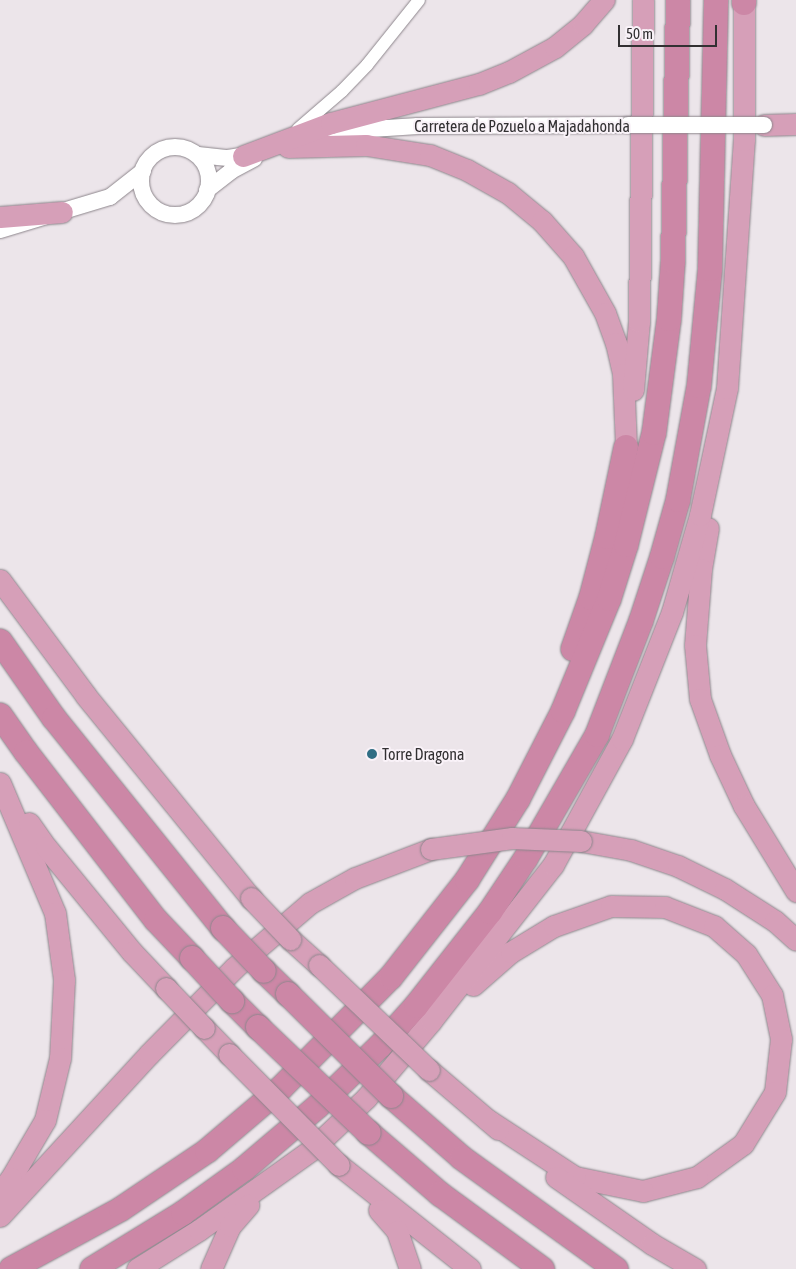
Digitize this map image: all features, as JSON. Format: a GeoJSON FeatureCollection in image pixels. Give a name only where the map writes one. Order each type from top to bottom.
{"type":"FeatureCollection","features":[{"type":"Feature","properties":{"kind":"highway"},"geometry":{"type":"LineString","coordinates":[[243,156],[285,144],[357,115],[479,84],[509,72],[562,42],[583,24],[604,0]]}},
{"type":"Feature","properties":{"kind":"highway"},"geometry":{"type":"LineString","coordinates":[[467,880],[551,707],[572,652],[591,598],[605,546],[626,447],[639,322],[643,0]]}},
{"type":"Feature","properties":{"kind":"highway"},"geometry":{"type":"LineString","coordinates":[[11,1269],[121,1209],[207,1151],[244,1121],[350,1021],[391,977],[467,880],[518,799],[563,711],[609,599],[641,490],[655,424],[673,261],[678,0]]}},
{"type":"Feature","properties":{"kind":"highway"},"geometry":{"type":"LineString","coordinates":[[92,1269],[183,1213],[244,1169],[318,1106],[386,1039],[422,999],[490,912],[526,858],[597,735],[641,621],[662,557],[678,500],[696,405],[706,328],[710,269],[716,0]]}},
{"type":"Feature","properties":{"kind":"highway"},"geometry":{"type":"LineString","coordinates":[[748,1],[743,63],[744,140],[723,437],[700,578],[695,646],[700,699],[720,755],[744,806],[796,891]]}},
{"type":"Feature","properties":{"kind":"highway"},"geometry":{"type":"LineString","coordinates":[[764,125],[796,124]]}},
{"type":"Feature","properties":{"kind":"highway"},"geometry":{"type":"LineString","coordinates":[[285,144],[366,145],[430,155],[467,170],[508,193],[542,221],[573,256],[605,313],[616,343],[623,374],[626,447]]}},
{"type":"Feature","properties":{"kind":"highway"},"geometry":{"type":"LineString","coordinates":[[0,217],[62,212]]}},
{"type":"Feature","properties":{"kind":"highway"},"geometry":{"type":"LineString","coordinates":[[137,1269],[272,1180],[311,1150],[366,1098],[431,1021],[553,865],[622,739],[672,612],[700,515],[727,388]]}},
{"type":"Feature","properties":{"kind":"highway"},"geometry":{"type":"LineString","coordinates":[[0,580],[86,696],[251,898],[290,939],[429,1070],[527,1156],[652,1244],[695,1269]]}},
{"type":"Feature","properties":{"kind":"highway"},"geometry":{"type":"LineString","coordinates":[[0,641],[54,718],[223,928],[264,971],[391,1096],[462,1158],[616,1269]]}},
{"type":"Feature","properties":{"kind":"highway"},"geometry":{"type":"LineString","coordinates":[[0,715],[156,920],[232,1001],[369,1133],[440,1194],[542,1269]]}},
{"type":"Feature","properties":{"kind":"highway"},"geometry":{"type":"LineString","coordinates":[[0,782],[46,847],[132,952],[229,1054],[339,1165],[397,1231],[410,1269]]}},
{"type":"Feature","properties":{"kind":"highway"},"geometry":{"type":"LineString","coordinates":[[0,782],[55,913],[64,980],[60,1058],[45,1120],[11,1178],[0,1192]]}},
{"type":"Feature","properties":{"kind":"highway"},"geometry":{"type":"LineString","coordinates":[[0,1216],[149,1054],[234,968],[310,903],[356,878],[431,849],[512,838],[581,841],[631,850],[678,866],[725,888],[775,921],[796,940]]}},
{"type":"Feature","properties":{"kind":"highway"},"geometry":{"type":"LineString","coordinates":[[431,1021],[510,952],[554,926],[611,906],[665,908],[714,926],[746,954],[772,995],[781,1039],[774,1092],[743,1144],[697,1177],[643,1191],[575,1177],[488,1120]]}},
{"type":"Feature","properties":{"kind":"highway"},"geometry":{"type":"LineString","coordinates":[[339,1165],[470,1269]]}},
{"type":"Feature","properties":{"kind":"highway"},"geometry":{"type":"LineString","coordinates":[[211,1269],[230,1226],[272,1180]]}},
{"type":"Feature","properties":{"kind":"street","name":"Carretera de Pozuelo a Majadahonda"},"geometry":{"type":"LineString","coordinates":[[285,144],[367,65],[420,0]]}},
{"type":"Feature","properties":{"kind":"street","name":"Carretera de Pozuelo a Majadahonda"},"geometry":{"type":"LineString","coordinates":[[207,190],[231,171],[285,144],[354,132],[397,127],[764,125]]}},
{"type":"Feature","properties":{"kind":"street"},"geometry":{"type":"LineString","coordinates":[[149,203],[141,182],[143,170],[148,160],[167,148],[189,150],[198,155],[214,158],[243,156]]}},
{"type":"Feature","properties":{"kind":"street"},"geometry":{"type":"LineString","coordinates":[[110,197],[149,203],[167,214],[178,215],[197,206],[207,190],[208,177],[198,155]]}},
{"type":"Feature","properties":{"kind":"street"},"geometry":{"type":"LineString","coordinates":[[0,230],[110,197],[143,170]]}},
{"type":"Feature","properties":{"kind":"place","name":"Torre Dragona"},"geometry":{"type":"Point","coordinates":[372,754]}}]}
